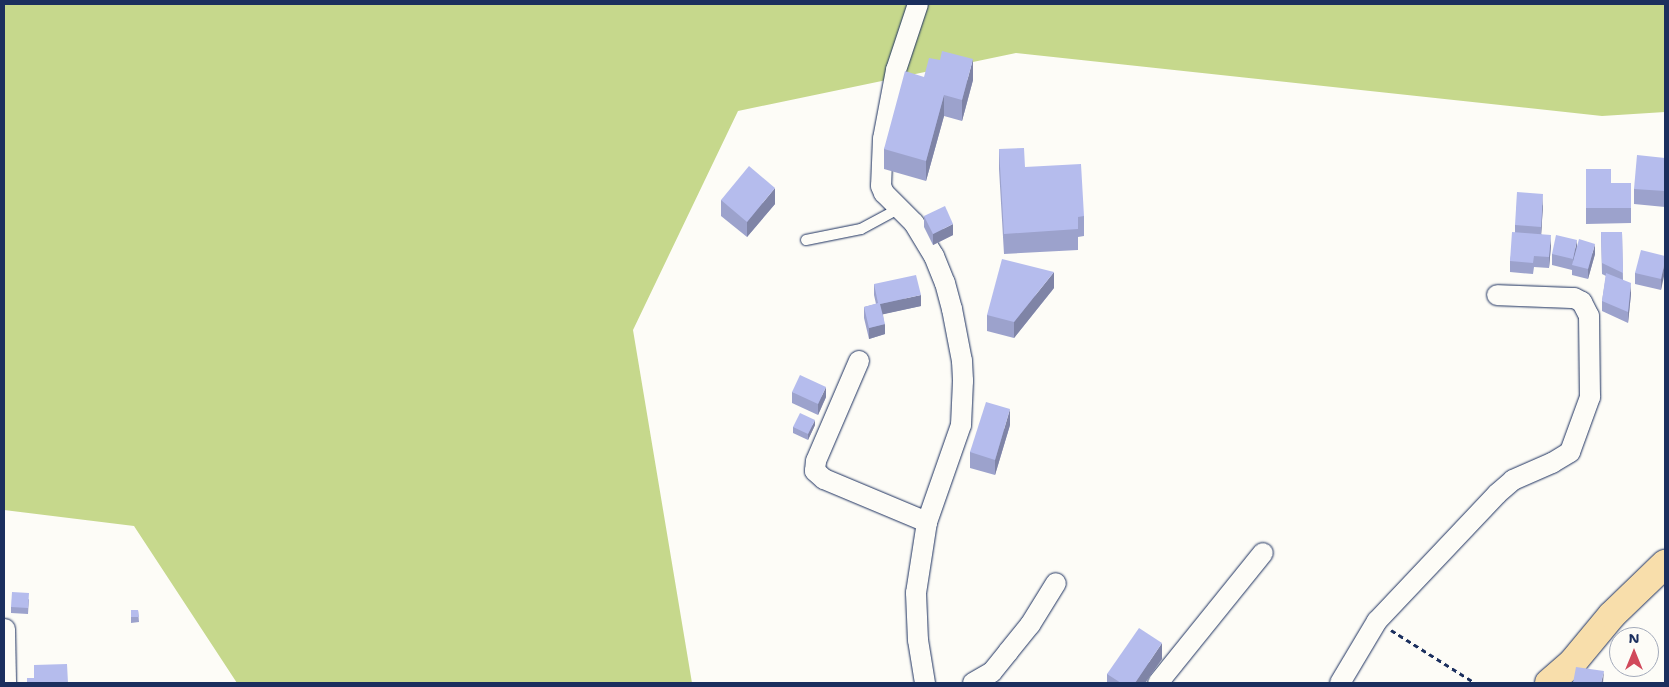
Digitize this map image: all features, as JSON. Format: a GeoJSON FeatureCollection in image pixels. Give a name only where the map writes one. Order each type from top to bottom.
{"type":"FeatureCollection","features":[{"type":"Feature","properties":{"kind":"main road"},"geometry":{"type":"LineString","coordinates":[[1549,683],[1569,673],[1612,615],[1665,564]]}},
{"type":"Feature","properties":{"kind":"street"},"geometry":{"type":"LineString","coordinates":[[918,4],[896,70],[884,139],[881,186],[884,193],[900,208],[925,241],[945,283],[962,361],[961,425],[927,522],[916,593],[918,640],[925,683]]}},
{"type":"Feature","properties":{"kind":"street"},"geometry":{"type":"LineString","coordinates":[[1340,683],[1376,620],[1512,480],[1552,463],[1570,452],[1590,397],[1589,316],[1582,302],[1574,298],[1497,295]]}},
{"type":"Feature","properties":{"kind":"street"},"geometry":{"type":"LineString","coordinates":[[860,361],[816,461],[815,471],[824,479],[927,522]]}},
{"type":"Feature","properties":{"kind":"street"},"geometry":{"type":"LineString","coordinates":[[1158,683],[1263,553]]}},
{"type":"Feature","properties":{"kind":"street"},"geometry":{"type":"LineString","coordinates":[[973,683],[992,672],[1030,625],[1056,583]]}},
{"type":"Feature","properties":{"kind":"street"},"geometry":{"type":"LineString","coordinates":[[5,629],[6,683]]}},
{"type":"Feature","properties":{"kind":"lane"},"geometry":{"type":"LineString","coordinates":[[806,240],[861,229],[900,208]]}},
{"type":"Feature","properties":{"kind":"path"},"geometry":{"type":"LineString","coordinates":[[1376,620],[1475,683]]}},
{"type":"Feature","properties":{"kind":"green space"},"geometry":{"type":"Polygon","coordinates":[[[4,4],[1665,4],[1665,112],[1602,116],[1016,53],[738,111],[633,330],[692,683],[237,683],[134,526],[4,510],[4,4]]]}},
{"type":"Feature","properties":{"kind":"building"},"geometry":{"type":"Polygon","coordinates":[[[942,51],[973,59],[962,100],[944,95],[926,161],[884,149],[905,71],[924,77],[929,58],[940,60],[942,51]]]}},
{"type":"Feature","properties":{"kind":"building"},"geometry":{"type":"Polygon","coordinates":[[[1024,148],[1025,167],[1081,164],[1084,216],[1078,217],[1078,229],[1004,234],[999,149],[1024,148]]]}},
{"type":"Feature","properties":{"kind":"building"},"geometry":{"type":"Polygon","coordinates":[[[1637,155],[1665,158],[1665,191],[1634,189],[1637,155]]]}},
{"type":"Feature","properties":{"kind":"building"},"geometry":{"type":"Polygon","coordinates":[[[749,166],[775,188],[747,222],[721,200],[749,166]]]}},
{"type":"Feature","properties":{"kind":"building"},"geometry":{"type":"Polygon","coordinates":[[[1586,169],[1611,169],[1611,183],[1631,183],[1631,208],[1586,208],[1586,169]]]}},
{"type":"Feature","properties":{"kind":"building"},"geometry":{"type":"Polygon","coordinates":[[[1517,192],[1543,194],[1541,227],[1515,225],[1517,192]]]}},
{"type":"Feature","properties":{"kind":"building"},"geometry":{"type":"Polygon","coordinates":[[[945,206],[953,224],[933,234],[924,216],[945,206]]]}},
{"type":"Feature","properties":{"kind":"building"},"geometry":{"type":"Polygon","coordinates":[[[1512,232],[1551,235],[1549,257],[1534,256],[1533,263],[1510,261],[1512,232]]]}},
{"type":"Feature","properties":{"kind":"building"},"geometry":{"type":"Polygon","coordinates":[[[1601,232],[1622,232],[1623,273],[1602,263],[1601,232]]]}},
{"type":"Feature","properties":{"kind":"building"},"geometry":{"type":"Polygon","coordinates":[[[1556,235],[1577,240],[1573,259],[1552,254],[1556,235]]]}},
{"type":"Feature","properties":{"kind":"building"},"geometry":{"type":"Polygon","coordinates":[[[1579,239],[1595,244],[1588,269],[1572,265],[1579,239]]]}},
{"type":"Feature","properties":{"kind":"building"},"geometry":{"type":"Polygon","coordinates":[[[1641,250],[1665,256],[1661,279],[1635,273],[1641,250]]]}},
{"type":"Feature","properties":{"kind":"building"},"geometry":{"type":"Polygon","coordinates":[[[1002,259],[1054,272],[1014,322],[987,315],[1002,259]]]}},
{"type":"Feature","properties":{"kind":"building"},"geometry":{"type":"Polygon","coordinates":[[[1606,273],[1631,283],[1628,312],[1602,301],[1606,273]]]}},
{"type":"Feature","properties":{"kind":"building"},"geometry":{"type":"Polygon","coordinates":[[[916,275],[921,295],[880,304],[885,324],[869,328],[864,307],[878,303],[874,284],[916,275]]]}},
{"type":"Feature","properties":{"kind":"building"},"geometry":{"type":"Polygon","coordinates":[[[800,375],[826,387],[818,404],[792,392],[800,375]]]}},
{"type":"Feature","properties":{"kind":"building"},"geometry":{"type":"Polygon","coordinates":[[[986,402],[1010,409],[995,460],[970,452],[986,402]]]}},
{"type":"Feature","properties":{"kind":"building"},"geometry":{"type":"Polygon","coordinates":[[[800,413],[815,420],[808,434],[793,427],[800,413]]]}},
{"type":"Feature","properties":{"kind":"building"},"geometry":{"type":"Polygon","coordinates":[[[12,592],[29,593],[28,608],[11,607],[12,592]]]}},
{"type":"Feature","properties":{"kind":"building"},"geometry":{"type":"Polygon","coordinates":[[[131,610],[138,610],[139,617],[131,617],[131,610]]]}},
{"type":"Feature","properties":{"kind":"building"},"geometry":{"type":"Polygon","coordinates":[[[1139,628],[1162,643],[1135,683],[1121,683],[1107,674],[1139,628]]]}},
{"type":"Feature","properties":{"kind":"building"},"geometry":{"type":"Polygon","coordinates":[[[67,664],[68,683],[27,683],[27,678],[34,678],[34,665],[67,664]]]}},
{"type":"Feature","properties":{"kind":"building"},"geometry":{"type":"Polygon","coordinates":[[[1576,667],[1604,671],[1601,683],[1573,683],[1576,667]]]}}]}
